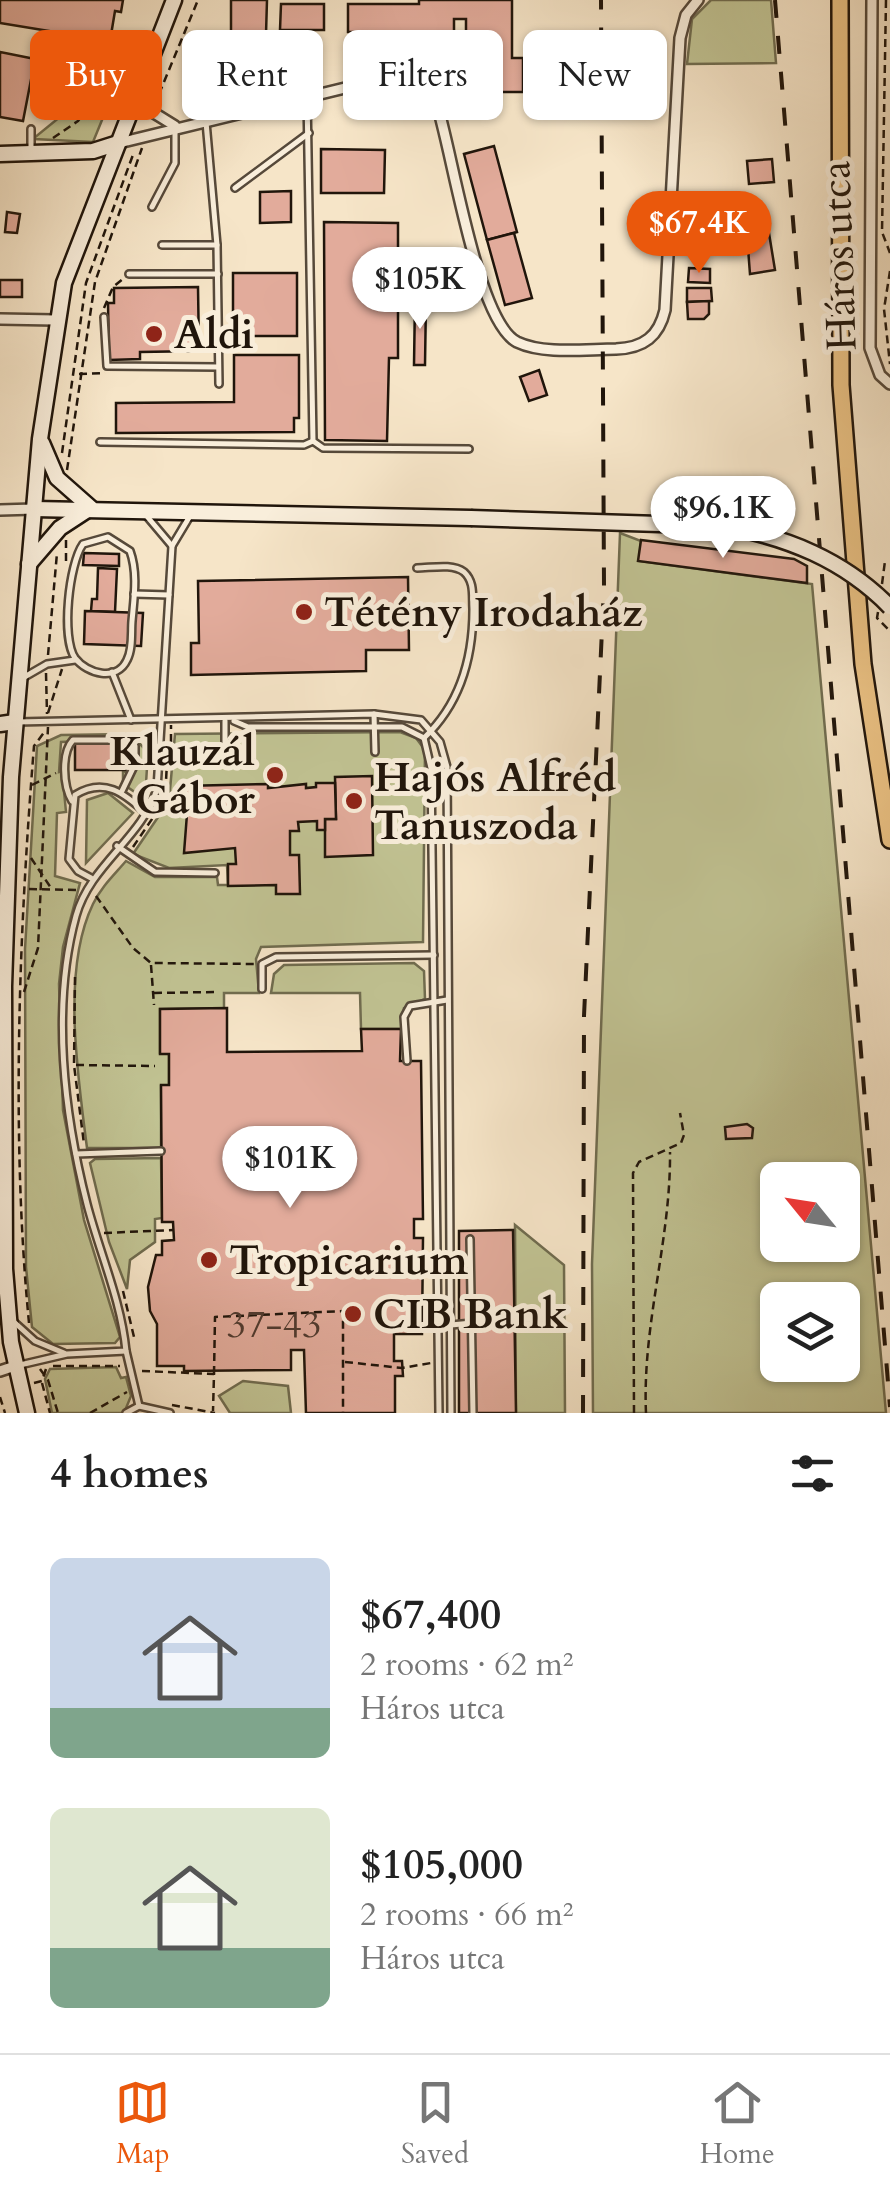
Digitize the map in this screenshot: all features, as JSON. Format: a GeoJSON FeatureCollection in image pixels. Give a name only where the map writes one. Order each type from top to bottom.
{"type":"FeatureCollection","features":[{"type":"Feature","properties":{"kind":"main road"},"geometry":{"type":"LineString","coordinates":[[162,30],[174,0]]}},
{"type":"Feature","properties":{"kind":"main road"},"geometry":{"type":"LineString","coordinates":[[840,0],[841,385],[863,664],[890,840]]}},
{"type":"Feature","properties":{"kind":"main road"},"geometry":{"type":"LineString","coordinates":[[27,1413],[8,1369],[2,1212],[8,723],[18,681],[55,320],[64,283],[125,120]]}},
{"type":"Feature","properties":{"kind":"main road"},"geometry":{"type":"LineString","coordinates":[[0,154],[92,151],[115,144]]}},
{"type":"Feature","properties":{"kind":"main road"},"geometry":{"type":"LineString","coordinates":[[40,438],[57,478],[92,508]]}},
{"type":"Feature","properties":{"kind":"main road"},"geometry":{"type":"LineString","coordinates":[[29,564],[55,533],[92,508]]}},
{"type":"Feature","properties":{"kind":"main road"},"geometry":{"type":"LineString","coordinates":[[34,509],[723,526],[764,533],[837,564],[884,607]]}},
{"type":"Feature","properties":{"kind":"street"},"geometry":{"type":"LineString","coordinates":[[323,92],[399,78],[428,90],[440,111],[486,298],[502,331],[532,347],[632,347],[657,332],[665,310],[680,38],[689,0]]}},
{"type":"Feature","properties":{"kind":"street"},"geometry":{"type":"LineString","coordinates":[[688,12],[698,0]]}},
{"type":"Feature","properties":{"kind":"street","name":"Háros utca"},"geometry":{"type":"LineString","coordinates":[[872,0],[870,348],[880,375],[890,384]]}},
{"type":"Feature","properties":{"kind":"street"},"geometry":{"type":"LineString","coordinates":[[162,116],[175,126]]}},
{"type":"Feature","properties":{"kind":"street"},"geometry":{"type":"LineString","coordinates":[[115,144],[202,120]]}},
{"type":"Feature","properties":{"kind":"street"},"geometry":{"type":"LineString","coordinates":[[0,319],[55,320]]}},
{"type":"Feature","properties":{"kind":"street"},"geometry":{"type":"LineString","coordinates":[[0,510],[34,509]]}},
{"type":"Feature","properties":{"kind":"lane"},"geometry":{"type":"LineString","coordinates":[[206,120],[217,244],[218,384]]}},
{"type":"Feature","properties":{"kind":"lane"},"geometry":{"type":"LineString","coordinates":[[308,120],[313,442]]}},
{"type":"Feature","properties":{"kind":"lane"},"geometry":{"type":"LineString","coordinates":[[152,207],[175,163],[175,126]]}},
{"type":"Feature","properties":{"kind":"lane"},"geometry":{"type":"LineString","coordinates":[[30,153],[31,129]]}},
{"type":"Feature","properties":{"kind":"lane"},"geometry":{"type":"LineString","coordinates":[[235,188],[308,134]]}},
{"type":"Feature","properties":{"kind":"lane"},"geometry":{"type":"LineString","coordinates":[[162,245],[217,244]]}},
{"type":"Feature","properties":{"kind":"lane"},"geometry":{"type":"LineString","coordinates":[[129,274],[218,274]]}},
{"type":"Feature","properties":{"kind":"lane"},"geometry":{"type":"LineString","coordinates":[[104,318],[105,363],[111,368],[218,367]]}},
{"type":"Feature","properties":{"kind":"lane"},"geometry":{"type":"LineString","coordinates":[[100,442],[313,442],[323,448],[468,449]]}},
{"type":"Feature","properties":{"kind":"lane"},"geometry":{"type":"LineString","coordinates":[[138,509],[172,546]]}},
{"type":"Feature","properties":{"kind":"lane"},"geometry":{"type":"LineString","coordinates":[[139,1406],[121,1308],[76,1154],[66,1062],[65,988],[71,938],[85,889],[146,813],[157,789],[172,546],[182,524],[196,510]]}},
{"type":"Feature","properties":{"kind":"lane"},"geometry":{"type":"LineString","coordinates":[[108,538],[130,551],[135,564],[134,594],[127,661],[112,672],[89,670],[76,660],[70,646],[72,568],[83,544],[108,538]]}},
{"type":"Feature","properties":{"kind":"lane"},"geometry":{"type":"LineString","coordinates":[[417,568],[455,567],[466,574],[472,585],[473,651],[453,702],[424,738]]}},
{"type":"Feature","properties":{"kind":"lane"},"geometry":{"type":"LineString","coordinates":[[134,594],[169,595]]}},
{"type":"Feature","properties":{"kind":"lane"},"geometry":{"type":"LineString","coordinates":[[18,681],[47,664],[76,660]]}},
{"type":"Feature","properties":{"kind":"lane"},"geometry":{"type":"LineString","coordinates":[[112,672],[131,721]]}},
{"type":"Feature","properties":{"kind":"lane"},"geometry":{"type":"LineString","coordinates":[[8,723],[228,720],[250,714],[406,715],[421,720],[440,742],[447,768],[451,1413]]}},
{"type":"Feature","properties":{"kind":"lane"},"geometry":{"type":"LineString","coordinates":[[374,714],[375,752]]}},
{"type":"Feature","properties":{"kind":"lane"},"geometry":{"type":"LineString","coordinates":[[228,720],[248,727],[402,728],[424,738]]}},
{"type":"Feature","properties":{"kind":"lane"},"geometry":{"type":"LineString","coordinates":[[225,752],[228,720]]}},
{"type":"Feature","properties":{"kind":"lane"},"geometry":{"type":"LineString","coordinates":[[424,738],[431,768],[439,1413]]}},
{"type":"Feature","properties":{"kind":"lane"},"geometry":{"type":"LineString","coordinates":[[92,878],[78,872],[70,859],[72,801],[66,789],[66,768],[70,740],[124,740],[135,746],[136,755],[122,791]]}},
{"type":"Feature","properties":{"kind":"lane"},"geometry":{"type":"LineString","coordinates":[[72,801],[82,791],[93,788],[122,791],[146,813]]}},
{"type":"Feature","properties":{"kind":"lane"},"geometry":{"type":"LineString","coordinates":[[117,846],[155,872],[216,873]]}},
{"type":"Feature","properties":{"kind":"lane"},"geometry":{"type":"LineString","coordinates":[[262,988],[262,964],[276,957],[434,955]]}},
{"type":"Feature","properties":{"kind":"lane"},"geometry":{"type":"LineString","coordinates":[[408,1061],[404,1017],[410,1006],[447,1000]]}},
{"type":"Feature","properties":{"kind":"lane"},"geometry":{"type":"LineString","coordinates":[[76,1154],[161,1151]]}},
{"type":"Feature","properties":{"kind":"lane"},"geometry":{"type":"LineString","coordinates":[[470,1239],[473,1413]]}},
{"type":"Feature","properties":{"kind":"lane"},"geometry":{"type":"LineString","coordinates":[[8,1317],[30,1336],[66,1354]]}},
{"type":"Feature","properties":{"kind":"lane"},"geometry":{"type":"LineString","coordinates":[[451,1324],[472,1324]]}},
{"type":"Feature","properties":{"kind":"lane"},"geometry":{"type":"LineString","coordinates":[[8,1369],[66,1354],[126,1351]]}},
{"type":"Feature","properties":{"kind":"lane"},"geometry":{"type":"LineString","coordinates":[[126,1413],[139,1406],[170,1413]]}},
{"type":"Feature","properties":{"kind":"path"},"geometry":{"type":"LineString","coordinates":[[162,80],[198,0]]}},
{"type":"Feature","properties":{"kind":"path"},"geometry":{"type":"LineString","coordinates":[[886,0],[882,232],[890,253]]}},
{"type":"Feature","properties":{"kind":"path"},"geometry":{"type":"LineString","coordinates":[[30,153],[78,120]]}},
{"type":"Feature","properties":{"kind":"path"},"geometry":{"type":"LineString","coordinates":[[57,478],[86,284],[140,137]]}},
{"type":"Feature","properties":{"kind":"path"},"geometry":{"type":"LineString","coordinates":[[890,271],[884,309],[890,364]]}},
{"type":"Feature","properties":{"kind":"path"},"geometry":{"type":"LineString","coordinates":[[104,318],[113,286],[129,274]]}},
{"type":"Feature","properties":{"kind":"path"},"geometry":{"type":"LineString","coordinates":[[78,374],[104,375],[111,368]]}},
{"type":"Feature","properties":{"kind":"path"},"geometry":{"type":"LineString","coordinates":[[22,998],[38,948],[47,778],[47,664],[58,551],[55,533]]}},
{"type":"Feature","properties":{"kind":"path"},"geometry":{"type":"LineString","coordinates":[[884,607],[877,618],[890,631]]}},
{"type":"Feature","properties":{"kind":"path"},"geometry":{"type":"LineString","coordinates":[[30,1336],[23,1226],[22,998],[34,746],[47,721]]}},
{"type":"Feature","properties":{"kind":"path"},"geometry":{"type":"LineString","coordinates":[[127,854],[166,800],[171,721]]}},
{"type":"Feature","properties":{"kind":"path"},"geometry":{"type":"LineString","coordinates":[[160,744],[171,744]]}},
{"type":"Feature","properties":{"kind":"path"},"geometry":{"type":"LineString","coordinates":[[31,786],[66,768]]}},
{"type":"Feature","properties":{"kind":"path"},"geometry":{"type":"LineString","coordinates":[[29,854],[52,890]]}},
{"type":"Feature","properties":{"kind":"path"},"geometry":{"type":"LineString","coordinates":[[100,885],[94,893],[134,948],[151,963],[262,964]]}},
{"type":"Feature","properties":{"kind":"path"},"geometry":{"type":"LineString","coordinates":[[26,889],[85,889]]}},
{"type":"Feature","properties":{"kind":"path"},"geometry":{"type":"LineString","coordinates":[[151,963],[154,1006]]}},
{"type":"Feature","properties":{"kind":"path"},"geometry":{"type":"LineString","coordinates":[[75,971],[74,1065],[85,1154]]}},
{"type":"Feature","properties":{"kind":"path"},"geometry":{"type":"LineString","coordinates":[[154,992],[214,992]]}},
{"type":"Feature","properties":{"kind":"path"},"geometry":{"type":"LineString","coordinates":[[74,1065],[156,1066]]}},
{"type":"Feature","properties":{"kind":"path"},"geometry":{"type":"LineString","coordinates":[[634,1413],[633,1172],[639,1162],[670,1151],[684,1135],[680,1113]]}},
{"type":"Feature","properties":{"kind":"path"},"geometry":{"type":"LineString","coordinates":[[646,1413],[645,1352],[669,1206],[670,1151]]}},
{"type":"Feature","properties":{"kind":"path"},"geometry":{"type":"LineString","coordinates":[[108,1248],[103,1233],[174,1230]]}},
{"type":"Feature","properties":{"kind":"path"},"geometry":{"type":"LineString","coordinates":[[120,1282],[135,1351]]}},
{"type":"Feature","properties":{"kind":"path"},"geometry":{"type":"LineString","coordinates":[[215,1413],[215,1316],[343,1310],[343,1413]]}},
{"type":"Feature","properties":{"kind":"path"},"geometry":{"type":"LineString","coordinates":[[36,1360],[48,1380],[58,1413]]}},
{"type":"Feature","properties":{"kind":"path"},"geometry":{"type":"LineString","coordinates":[[343,1362],[402,1368],[438,1361]]}},
{"type":"Feature","properties":{"kind":"path"},"geometry":{"type":"LineString","coordinates":[[142,1372],[214,1374]]}},
{"type":"Feature","properties":{"kind":"path"},"geometry":{"type":"LineString","coordinates":[[42,1381],[50,1413]]}},
{"type":"Feature","properties":{"kind":"path"},"geometry":{"type":"LineString","coordinates":[[90,1413],[134,1388]]}},
{"type":"Feature","properties":{"kind":"path"},"geometry":{"type":"LineString","coordinates":[[0,1397],[4,1413]]}},
{"type":"Feature","properties":{"kind":"green space"},"geometry":{"type":"Polygon","coordinates":[[[711,0],[771,0],[776,63],[687,64],[692,19],[711,0]]]}},
{"type":"Feature","properties":{"kind":"green space"},"geometry":{"type":"Polygon","coordinates":[[[56,120],[102,120],[93,142],[34,138],[56,120]]]}},
{"type":"Feature","properties":{"kind":"green space"},"geometry":{"type":"Polygon","coordinates":[[[620,533],[641,541],[639,561],[812,584],[886,1413],[593,1413],[592,1264],[620,533]]]}},
{"type":"Feature","properties":{"kind":"green space"},"geometry":{"type":"Polygon","coordinates":[[[400,732],[416,738],[425,750],[423,942],[261,947],[256,959],[259,993],[224,993],[224,1008],[160,1009],[160,1053],[169,1054],[169,1085],[161,1086],[161,1148],[87,1148],[77,1057],[75,991],[83,930],[96,898],[126,861],[155,877],[217,877],[218,885],[228,885],[227,865],[169,868],[133,854],[169,801],[175,734],[400,732]]]}},
{"type":"Feature","properties":{"kind":"green space"},"geometry":{"type":"Polygon","coordinates":[[[130,734],[148,752],[145,799],[123,784],[123,772],[130,771],[127,739],[61,742],[59,772],[62,771],[66,812],[57,813],[55,876],[80,883],[63,947],[59,984],[63,1110],[84,1220],[120,1337],[115,1343],[53,1344],[32,1327],[26,1267],[25,949],[37,746],[61,735],[130,734]]]}},
{"type":"Feature","properties":{"kind":"green space"},"geometry":{"type":"Polygon","coordinates":[[[108,793],[133,813],[86,863],[87,800],[108,793]]]}},
{"type":"Feature","properties":{"kind":"green space"},"geometry":{"type":"Polygon","coordinates":[[[414,963],[424,971],[425,999],[404,1008],[401,1029],[361,1029],[360,993],[271,993],[274,974],[284,965],[414,963]]]}},
{"type":"Feature","properties":{"kind":"green space"},"geometry":{"type":"Polygon","coordinates":[[[161,1158],[162,1218],[155,1219],[155,1242],[130,1260],[127,1289],[109,1242],[90,1163],[95,1159],[161,1158]]]}},
{"type":"Feature","properties":{"kind":"green space"},"geometry":{"type":"Polygon","coordinates":[[[515,1225],[564,1265],[565,1413],[516,1413],[515,1225]]]}},
{"type":"Feature","properties":{"kind":"green space"},"geometry":{"type":"Polygon","coordinates":[[[116,1367],[121,1378],[126,1377],[131,1396],[124,1413],[52,1413],[45,1379],[50,1369],[116,1367]]]}},
{"type":"Feature","properties":{"kind":"green space"},"geometry":{"type":"Polygon","coordinates":[[[243,1381],[288,1386],[291,1413],[230,1413],[219,1396],[243,1381]]]}},
{"type":"Feature","properties":{"kind":"building"},"geometry":{"type":"Polygon","coordinates":[[[0,0],[123,0],[121,12],[115,11],[112,30],[43,30],[0,23],[0,0]]]}},
{"type":"Feature","properties":{"kind":"building"},"geometry":{"type":"Polygon","coordinates":[[[231,0],[267,0],[266,30],[231,30],[231,0]]]}},
{"type":"Feature","properties":{"kind":"building"},"geometry":{"type":"Polygon","coordinates":[[[419,0],[512,0],[512,58],[523,58],[523,92],[503,92],[503,30],[466,30],[466,19],[454,19],[454,30],[348,30],[348,4],[419,4],[419,0]]]}},
{"type":"Feature","properties":{"kind":"building"},"geometry":{"type":"Polygon","coordinates":[[[281,4],[324,4],[324,30],[280,30],[281,4]]]}},
{"type":"Feature","properties":{"kind":"building"},"geometry":{"type":"Polygon","coordinates":[[[0,52],[30,58],[23,121],[0,117],[0,52]]]}},
{"type":"Feature","properties":{"kind":"building"},"geometry":{"type":"Polygon","coordinates":[[[494,146],[517,232],[487,240],[464,154],[494,146]]]}},
{"type":"Feature","properties":{"kind":"building"},"geometry":{"type":"Polygon","coordinates":[[[321,149],[385,150],[384,193],[321,193],[321,149]]]}},
{"type":"Feature","properties":{"kind":"building"},"geometry":{"type":"Polygon","coordinates":[[[772,159],[774,182],[749,184],[747,161],[772,159]]]}},
{"type":"Feature","properties":{"kind":"building"},"geometry":{"type":"Polygon","coordinates":[[[291,191],[291,222],[260,223],[260,192],[291,191]]]}},
{"type":"Feature","properties":{"kind":"building"},"geometry":{"type":"Polygon","coordinates":[[[7,212],[20,214],[17,233],[5,232],[7,212]]]}},
{"type":"Feature","properties":{"kind":"building"},"geometry":{"type":"Polygon","coordinates":[[[730,217],[743,217],[744,238],[731,239],[730,217]]]}},
{"type":"Feature","properties":{"kind":"building"},"geometry":{"type":"Polygon","coordinates":[[[767,221],[775,270],[750,274],[746,222],[767,221]]]}},
{"type":"Feature","properties":{"kind":"building"},"geometry":{"type":"Polygon","coordinates":[[[324,222],[398,223],[398,358],[389,358],[387,441],[325,440],[324,222]]]}},
{"type":"Feature","properties":{"kind":"building"},"geometry":{"type":"Polygon","coordinates":[[[514,233],[532,298],[505,305],[487,240],[514,233]]]}},
{"type":"Feature","properties":{"kind":"building"},"geometry":{"type":"Polygon","coordinates":[[[689,268],[710,269],[710,283],[688,282],[689,268]]]}},
{"type":"Feature","properties":{"kind":"building"},"geometry":{"type":"Polygon","coordinates":[[[233,273],[297,273],[297,336],[233,336],[233,273]]]}},
{"type":"Feature","properties":{"kind":"building"},"geometry":{"type":"Polygon","coordinates":[[[0,280],[22,280],[22,297],[0,297],[0,280]]]}},
{"type":"Feature","properties":{"kind":"building","name":"Aldi"},"geometry":{"type":"Polygon","coordinates":[[[198,287],[199,351],[140,352],[140,359],[109,360],[108,303],[114,303],[114,288],[198,287]]]}},
{"type":"Feature","properties":{"kind":"building"},"geometry":{"type":"Polygon","coordinates":[[[687,288],[711,288],[712,301],[687,302],[687,288]]]}},
{"type":"Feature","properties":{"kind":"building"},"geometry":{"type":"Polygon","coordinates":[[[415,300],[426,300],[425,365],[414,365],[415,300]]]}},
{"type":"Feature","properties":{"kind":"building"},"geometry":{"type":"Polygon","coordinates":[[[709,301],[709,314],[704,319],[688,319],[687,302],[709,301]]]}},
{"type":"Feature","properties":{"kind":"building"},"geometry":{"type":"Polygon","coordinates":[[[234,355],[299,355],[299,418],[294,418],[294,432],[116,433],[116,403],[234,402],[234,355]]]}},
{"type":"Feature","properties":{"kind":"building"},"geometry":{"type":"Polygon","coordinates":[[[539,370],[547,395],[529,401],[520,377],[539,370]]]}},
{"type":"Feature","properties":{"kind":"building"},"geometry":{"type":"Polygon","coordinates":[[[696,504],[694,513],[667,514],[667,505],[696,504]]]}},
{"type":"Feature","properties":{"kind":"building"},"geometry":{"type":"Polygon","coordinates":[[[641,540],[794,559],[807,566],[807,583],[638,561],[641,540]]]}},
{"type":"Feature","properties":{"kind":"building"},"geometry":{"type":"Polygon","coordinates":[[[84,553],[119,554],[119,566],[83,565],[84,553]]]}},
{"type":"Feature","properties":{"kind":"building"},"geometry":{"type":"Polygon","coordinates":[[[98,568],[117,569],[115,612],[91,611],[92,599],[97,599],[98,568]]]}},
{"type":"Feature","properties":{"kind":"building","name":"Tétény Irodaház"},"geometry":{"type":"Polygon","coordinates":[[[408,577],[409,650],[366,650],[366,671],[191,675],[191,643],[199,643],[198,581],[408,577]]]}},
{"type":"Feature","properties":{"kind":"building"},"geometry":{"type":"Polygon","coordinates":[[[85,611],[143,613],[141,646],[84,644],[85,611]]]}},
{"type":"Feature","properties":{"kind":"building"},"geometry":{"type":"Polygon","coordinates":[[[75,743],[128,743],[127,770],[75,770],[75,743]]]}},
{"type":"Feature","properties":{"kind":"building","name":"Hajós Alfréd Tanuszoda"},"geometry":{"type":"Polygon","coordinates":[[[372,776],[373,855],[325,857],[325,819],[336,819],[335,777],[372,776]]]}},
{"type":"Feature","properties":{"kind":"building"},"geometry":{"type":"Polygon","coordinates":[[[316,783],[335,783],[336,819],[325,819],[325,830],[317,830],[317,821],[298,822],[299,831],[290,831],[290,855],[299,855],[300,894],[276,894],[276,885],[228,886],[228,864],[236,864],[235,848],[184,853],[188,801],[184,801],[183,786],[268,784],[268,788],[306,784],[306,788],[316,787],[316,783]]]}},
{"type":"Feature","properties":{"kind":"building"},"geometry":{"type":"Polygon","coordinates":[[[227,1008],[227,1052],[362,1051],[361,1029],[401,1029],[400,1061],[421,1061],[423,1219],[414,1219],[414,1238],[423,1238],[422,1334],[394,1334],[394,1361],[402,1361],[403,1376],[395,1376],[395,1413],[306,1413],[304,1350],[291,1350],[291,1370],[184,1371],[184,1366],[157,1366],[157,1324],[150,1311],[148,1287],[156,1255],[162,1255],[162,1241],[174,1240],[173,1222],[162,1222],[161,1085],[169,1085],[169,1054],[160,1054],[160,1009],[227,1008]]]}},
{"type":"Feature","properties":{"kind":"building"},"geometry":{"type":"Polygon","coordinates":[[[747,1124],[753,1128],[752,1138],[726,1139],[725,1127],[747,1124]]]}},
{"type":"Feature","properties":{"kind":"building"},"geometry":{"type":"Polygon","coordinates":[[[513,1230],[516,1413],[459,1413],[459,1231],[513,1230]]]}},
{"type":"Feature","properties":{"kind":"railway"},"geometry":{"type":"LineString","coordinates":[[583,1413],[584,1016],[604,587],[601,0]]}},
{"type":"Feature","properties":{"kind":"railway"},"geometry":{"type":"LineString","coordinates":[[775,0],[890,1407]]}},
{"type":"Feature","properties":{"kind":"place","name":"Aldi"},"geometry":{"type":"Point","coordinates":[154,334]}},
{"type":"Feature","properties":{"kind":"place","name":"Tétény Irodaház"},"geometry":{"type":"Point","coordinates":[304,612]}},
{"type":"Feature","properties":{"kind":"place","name":"Klauzál Gábor"},"geometry":{"type":"Point","coordinates":[275,775]}},
{"type":"Feature","properties":{"kind":"place","name":"Hajós Alfréd Tanuszoda"},"geometry":{"type":"Point","coordinates":[354,801]}},
{"type":"Feature","properties":{"kind":"place","name":"Tropicarium"},"geometry":{"type":"Point","coordinates":[209,1260]}},
{"type":"Feature","properties":{"kind":"place","name":"CIB Bank"},"geometry":{"type":"Point","coordinates":[353,1314]}}]}
